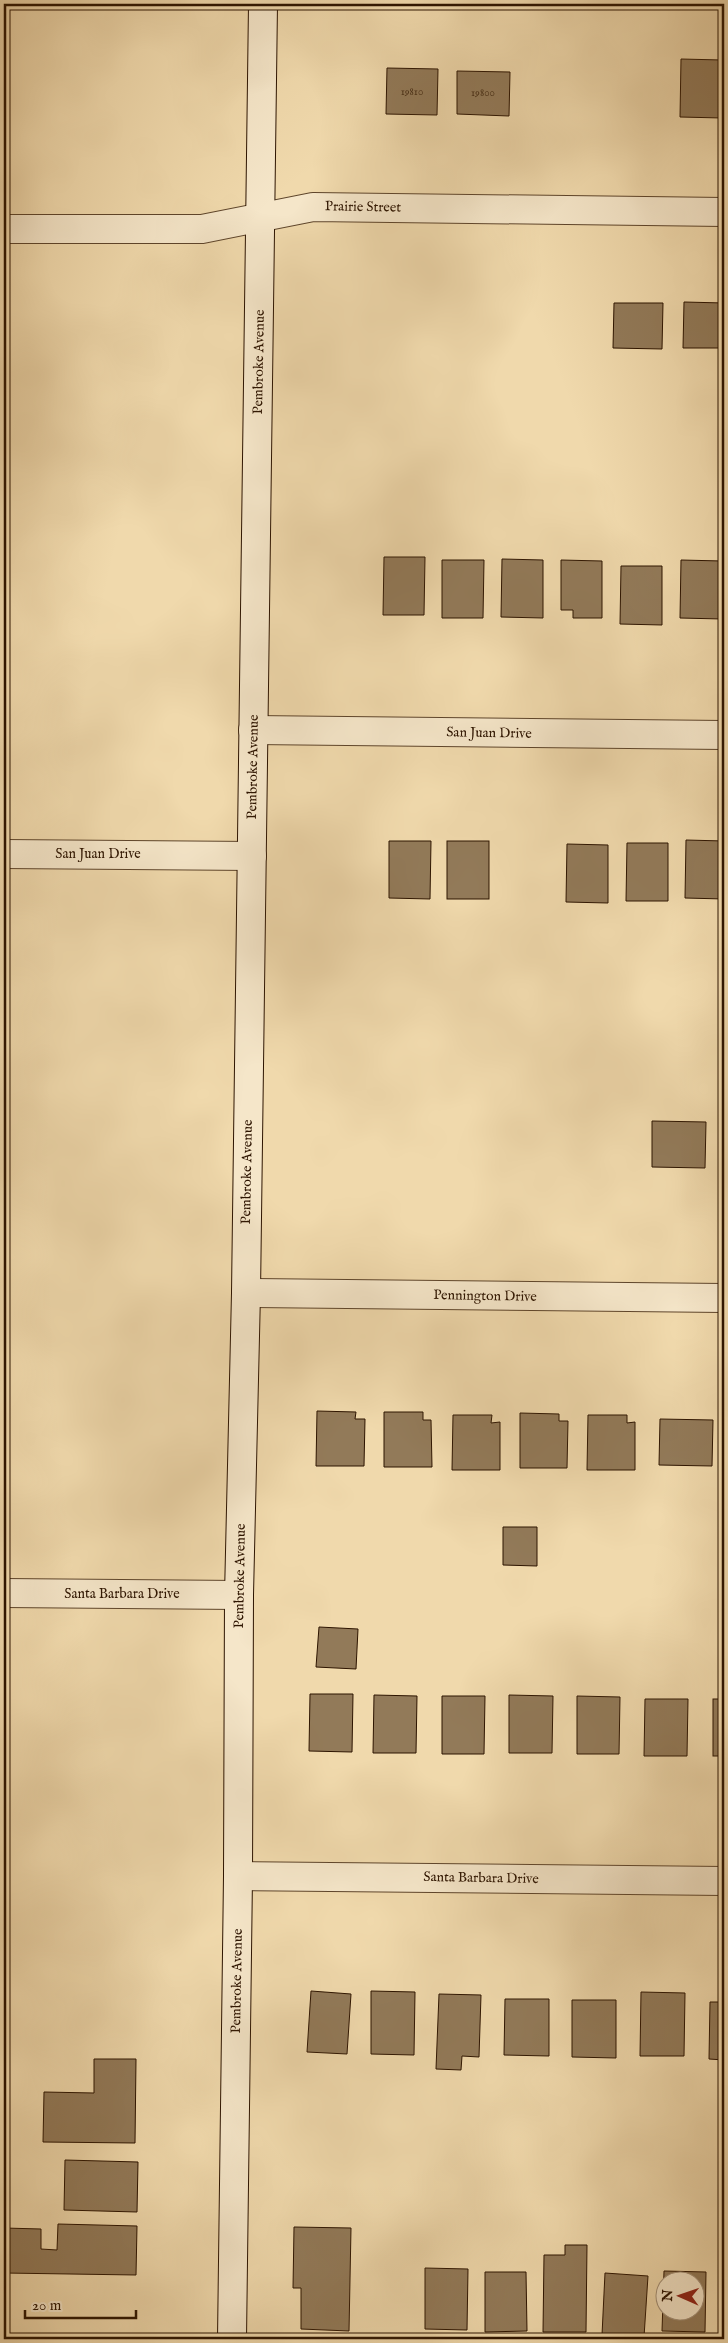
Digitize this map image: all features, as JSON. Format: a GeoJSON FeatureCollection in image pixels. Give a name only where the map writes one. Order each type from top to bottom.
{"type":"FeatureCollection","features":[{"type":"Feature","properties":{"kind":"street","name":"Pembroke Avenue"},"geometry":{"type":"LineString","coordinates":[[232,2339],[238,1876],[239,1596],[246,1293],[262,217],[263,4]]}},
{"type":"Feature","properties":{"kind":"street","name":"Prairie Street"},"geometry":{"type":"LineString","coordinates":[[4,229],[202,229],[313,207],[724,212]]}},
{"type":"Feature","properties":{"kind":"street","name":"San Juan Drive"},"geometry":{"type":"LineString","coordinates":[[253,730],[724,735]]}},
{"type":"Feature","properties":{"kind":"street","name":"San Juan Drive"},"geometry":{"type":"LineString","coordinates":[[4,854],[252,856]]}},
{"type":"Feature","properties":{"kind":"street","name":"Pennington Drive"},"geometry":{"type":"LineString","coordinates":[[246,1293],[724,1298]]}},
{"type":"Feature","properties":{"kind":"street","name":"Santa Barbara Drive"},"geometry":{"type":"LineString","coordinates":[[4,1593],[239,1596]]}},
{"type":"Feature","properties":{"kind":"street","name":"Santa Barbara Drive"},"geometry":{"type":"LineString","coordinates":[[238,1876],[724,1881]]}},
{"type":"Feature","properties":{"kind":"building"},"geometry":{"type":"Polygon","coordinates":[[[681,59],[722,60],[722,118],[680,117],[681,59]]]}},
{"type":"Feature","properties":{"kind":"building"},"geometry":{"type":"Polygon","coordinates":[[[387,68],[438,69],[437,115],[386,114],[387,68]]]}},
{"type":"Feature","properties":{"kind":"building"},"geometry":{"type":"Polygon","coordinates":[[[457,71],[510,72],[509,116],[457,114],[457,71]]]}},
{"type":"Feature","properties":{"kind":"building"},"geometry":{"type":"Polygon","coordinates":[[[684,302],[724,303],[724,348],[683,348],[684,302]]]}},
{"type":"Feature","properties":{"kind":"building"},"geometry":{"type":"Polygon","coordinates":[[[614,303],[663,303],[662,349],[613,348],[614,303]]]}},
{"type":"Feature","properties":{"kind":"building"},"geometry":{"type":"Polygon","coordinates":[[[384,557],[425,557],[424,615],[383,615],[384,557]]]}},
{"type":"Feature","properties":{"kind":"building"},"geometry":{"type":"Polygon","coordinates":[[[502,559],[543,560],[543,618],[501,617],[502,559]]]}},
{"type":"Feature","properties":{"kind":"building"},"geometry":{"type":"Polygon","coordinates":[[[442,560],[484,560],[483,618],[442,618],[442,560]]]}},
{"type":"Feature","properties":{"kind":"building"},"geometry":{"type":"Polygon","coordinates":[[[561,560],[602,561],[602,618],[573,618],[573,610],[561,610],[561,560]]]}},
{"type":"Feature","properties":{"kind":"building"},"geometry":{"type":"Polygon","coordinates":[[[681,560],[722,561],[722,619],[680,618],[681,560]]]}},
{"type":"Feature","properties":{"kind":"building"},"geometry":{"type":"Polygon","coordinates":[[[621,566],[662,566],[662,625],[620,624],[621,566]]]}},
{"type":"Feature","properties":{"kind":"building"},"geometry":{"type":"Polygon","coordinates":[[[686,840],[724,841],[724,899],[685,898],[686,840]]]}},
{"type":"Feature","properties":{"kind":"building"},"geometry":{"type":"Polygon","coordinates":[[[389,841],[431,841],[430,899],[389,898],[389,841]]]}},
{"type":"Feature","properties":{"kind":"building"},"geometry":{"type":"Polygon","coordinates":[[[447,841],[489,841],[489,899],[447,899],[447,841]]]}},
{"type":"Feature","properties":{"kind":"building"},"geometry":{"type":"Polygon","coordinates":[[[627,843],[668,843],[668,901],[626,901],[627,843]]]}},
{"type":"Feature","properties":{"kind":"building"},"geometry":{"type":"Polygon","coordinates":[[[567,844],[608,845],[608,903],[566,902],[567,844]]]}},
{"type":"Feature","properties":{"kind":"building"},"geometry":{"type":"Polygon","coordinates":[[[652,1121],[706,1122],[705,1168],[652,1167],[652,1121]]]}},
{"type":"Feature","properties":{"kind":"building"},"geometry":{"type":"Polygon","coordinates":[[[317,1411],[356,1412],[355,1419],[365,1419],[364,1466],[316,1466],[317,1411]]]}},
{"type":"Feature","properties":{"kind":"building"},"geometry":{"type":"Polygon","coordinates":[[[384,1412],[423,1412],[423,1420],[431,1420],[432,1467],[384,1467],[384,1412]]]}},
{"type":"Feature","properties":{"kind":"building"},"geometry":{"type":"Polygon","coordinates":[[[520,1413],[559,1414],[559,1421],[568,1421],[567,1468],[520,1468],[520,1413]]]}},
{"type":"Feature","properties":{"kind":"building"},"geometry":{"type":"Polygon","coordinates":[[[453,1415],[492,1415],[491,1423],[500,1422],[500,1470],[452,1470],[453,1415]]]}},
{"type":"Feature","properties":{"kind":"building"},"geometry":{"type":"Polygon","coordinates":[[[588,1415],[627,1415],[627,1423],[635,1422],[635,1470],[587,1470],[588,1415]]]}},
{"type":"Feature","properties":{"kind":"building"},"geometry":{"type":"Polygon","coordinates":[[[660,1419],[713,1420],[712,1466],[659,1465],[660,1419]]]}},
{"type":"Feature","properties":{"kind":"building"},"geometry":{"type":"Polygon","coordinates":[[[503,1527],[537,1527],[537,1566],[503,1565],[503,1527]]]}},
{"type":"Feature","properties":{"kind":"building"},"geometry":{"type":"Polygon","coordinates":[[[319,1627],[358,1629],[356,1669],[316,1667],[319,1627]]]}},
{"type":"Feature","properties":{"kind":"building"},"geometry":{"type":"Polygon","coordinates":[[[310,1694],[353,1694],[352,1752],[309,1751],[310,1694]]]}},
{"type":"Feature","properties":{"kind":"building"},"geometry":{"type":"Polygon","coordinates":[[[374,1695],[417,1696],[416,1753],[373,1753],[374,1695]]]}},
{"type":"Feature","properties":{"kind":"building"},"geometry":{"type":"Polygon","coordinates":[[[509,1695],[553,1696],[552,1753],[509,1753],[509,1695]]]}},
{"type":"Feature","properties":{"kind":"building"},"geometry":{"type":"Polygon","coordinates":[[[442,1696],[485,1696],[484,1754],[442,1754],[442,1696]]]}},
{"type":"Feature","properties":{"kind":"building"},"geometry":{"type":"Polygon","coordinates":[[[577,1696],[620,1697],[619,1754],[577,1754],[577,1696]]]}},
{"type":"Feature","properties":{"kind":"building"},"geometry":{"type":"Polygon","coordinates":[[[645,1699],[688,1699],[687,1756],[644,1756],[645,1699]]]}},
{"type":"Feature","properties":{"kind":"building"},"geometry":{"type":"Polygon","coordinates":[[[713,1699],[724,1699],[724,1756],[713,1756],[713,1699]]]}},
{"type":"Feature","properties":{"kind":"building"},"geometry":{"type":"Polygon","coordinates":[[[311,1991],[351,1994],[347,2054],[307,2052],[311,1991]]]}},
{"type":"Feature","properties":{"kind":"building"},"geometry":{"type":"Polygon","coordinates":[[[371,1991],[415,1992],[414,2055],[371,2054],[371,1991]]]}},
{"type":"Feature","properties":{"kind":"building"},"geometry":{"type":"Polygon","coordinates":[[[641,1992],[685,1993],[684,2056],[640,2056],[641,1992]]]}},
{"type":"Feature","properties":{"kind":"building"},"geometry":{"type":"Polygon","coordinates":[[[439,1994],[481,1995],[479,2057],[462,2056],[461,2070],[436,2069],[439,1994]]]}},
{"type":"Feature","properties":{"kind":"building"},"geometry":{"type":"Polygon","coordinates":[[[505,1999],[549,1999],[549,2056],[504,2055],[505,1999]]]}},
{"type":"Feature","properties":{"kind":"building"},"geometry":{"type":"Polygon","coordinates":[[[572,2000],[616,2000],[616,2058],[572,2057],[572,2000]]]}},
{"type":"Feature","properties":{"kind":"building"},"geometry":{"type":"Polygon","coordinates":[[[710,2002],[724,2002],[724,2060],[709,2059],[710,2002]]]}},
{"type":"Feature","properties":{"kind":"building"},"geometry":{"type":"Polygon","coordinates":[[[94,2059],[136,2059],[135,2143],[43,2142],[44,2092],[94,2093],[94,2059]]]}},
{"type":"Feature","properties":{"kind":"building"},"geometry":{"type":"Polygon","coordinates":[[[65,2160],[138,2162],[137,2212],[64,2210],[65,2160]]]}},
{"type":"Feature","properties":{"kind":"building"},"geometry":{"type":"Polygon","coordinates":[[[58,2224],[137,2226],[136,2275],[4,2273],[4,2228],[41,2229],[41,2249],[57,2250],[58,2224]]]}},
{"type":"Feature","properties":{"kind":"building"},"geometry":{"type":"Polygon","coordinates":[[[294,2227],[351,2228],[349,2331],[301,2329],[301,2288],[293,2288],[294,2227]]]}},
{"type":"Feature","properties":{"kind":"building"},"geometry":{"type":"Polygon","coordinates":[[[565,2245],[587,2245],[586,2332],[543,2332],[544,2255],[565,2255],[565,2245]]]}},
{"type":"Feature","properties":{"kind":"building"},"geometry":{"type":"Polygon","coordinates":[[[425,2268],[468,2269],[467,2330],[425,2329],[425,2268]]]}},
{"type":"Feature","properties":{"kind":"building"},"geometry":{"type":"Polygon","coordinates":[[[485,2272],[526,2272],[527,2331],[485,2332],[485,2272]]]}},
{"type":"Feature","properties":{"kind":"building"},"geometry":{"type":"Polygon","coordinates":[[[605,2273],[648,2276],[644,2337],[602,2335],[605,2273]]]}},
{"type":"Feature","properties":{"kind":"building"},"geometry":{"type":"Polygon","coordinates":[[[662,2320],[705,2320],[705,2332],[662,2331],[662,2320]]]}}]}
